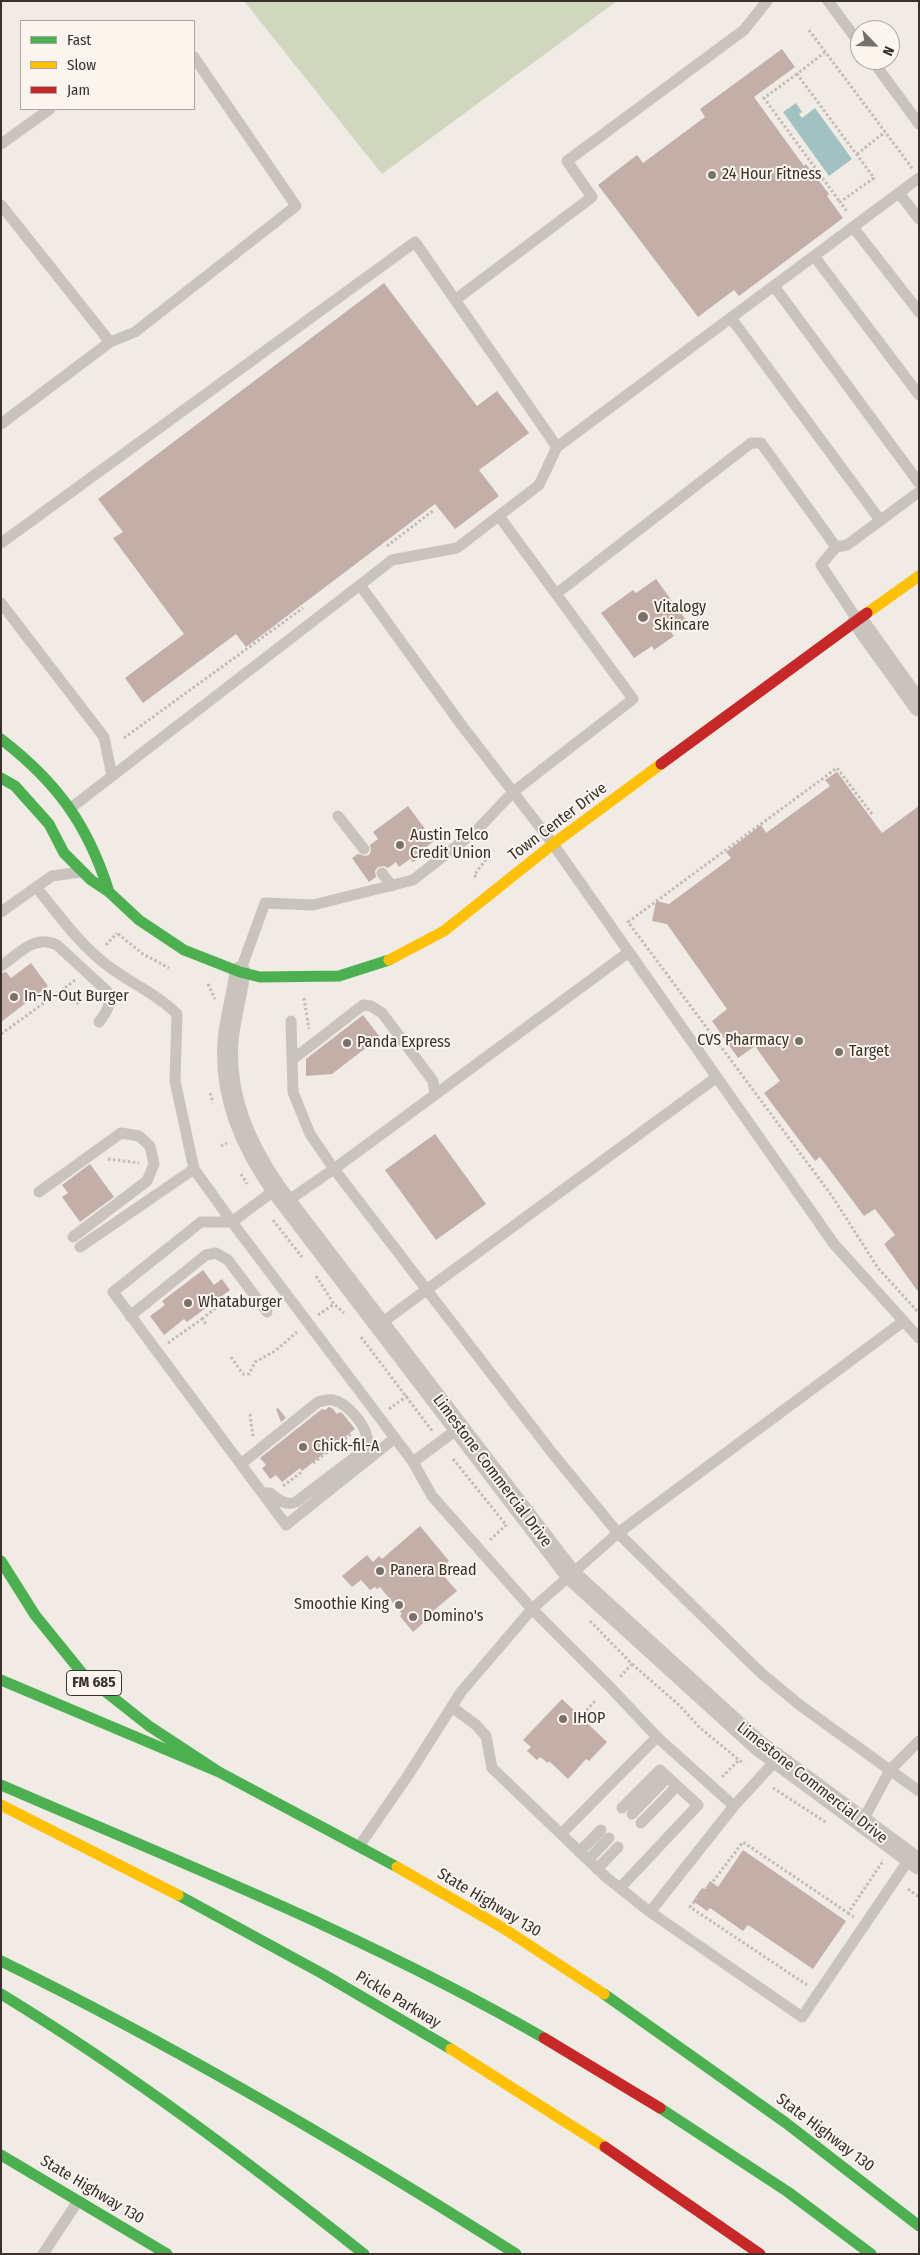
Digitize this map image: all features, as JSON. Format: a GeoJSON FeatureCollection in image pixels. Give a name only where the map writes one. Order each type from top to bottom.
{"type":"FeatureCollection","features":[{"type":"Feature","properties":{"kind":"main road","name":"Town Center Drive"},"geometry":{"type":"LineString","coordinates":[[1,778],[14,786],[49,824],[64,853],[83,872],[109,892],[139,920],[184,950],[240,972],[260,977],[339,976],[393,959],[444,932],[553,844],[799,662],[919,576]]}},
{"type":"Feature","properties":{"kind":"main road"},"geometry":{"type":"LineString","coordinates":[[1,739],[24,756],[72,807],[101,863],[109,892]]}},
{"type":"Feature","properties":{"kind":"main road"},"geometry":{"type":"LineString","coordinates":[[49,824],[72,807]]}},
{"type":"Feature","properties":{"kind":"main road","name":"FM 685"},"geometry":{"type":"LineString","coordinates":[[1,1561],[35,1615],[82,1673],[149,1726],[219,1772]]}},
{"type":"Feature","properties":{"kind":"main road","name":"State Highway 130"},"geometry":{"type":"LineString","coordinates":[[1,1680],[219,1772],[360,1845],[503,1928],[615,2001],[786,2123],[919,2226]]}},
{"type":"Feature","properties":{"kind":"main road"},"geometry":{"type":"LineString","coordinates":[[1,1785],[323,1924],[430,1976],[518,2023],[701,2133],[788,2192],[871,2254]]}},
{"type":"Feature","properties":{"kind":"main road","name":"Pickle Parkway"},"geometry":{"type":"LineString","coordinates":[[1,1805],[172,1891],[314,1969],[468,2060],[599,2142],[760,2254]]}},
{"type":"Feature","properties":{"kind":"main road"},"geometry":{"type":"LineString","coordinates":[[1,1961],[59,1988],[275,2106],[414,2188],[516,2254]]}},
{"type":"Feature","properties":{"kind":"main road"},"geometry":{"type":"LineString","coordinates":[[1,1994],[35,2014],[191,2120],[364,2254]]}},
{"type":"Feature","properties":{"kind":"main road","name":"State Highway 130"},"geometry":{"type":"LineString","coordinates":[[1,2155],[167,2254]]}},
{"type":"Feature","properties":{"kind":"street"},"geometry":{"type":"LineString","coordinates":[[858,620],[919,706]]}},
{"type":"Feature","properties":{"kind":"street","name":"Limestone Commercial Drive"},"geometry":{"type":"LineString","coordinates":[[240,972],[228,1040],[229,1078],[240,1124],[256,1160],[281,1195],[571,1575],[758,1745],[915,1861]]}},
{"type":"Feature","properties":{"kind":"lane"},"geometry":{"type":"LineString","coordinates":[[455,300],[592,196],[567,161],[744,30],[767,1]]}},
{"type":"Feature","properties":{"kind":"lane"},"geometry":{"type":"LineString","coordinates":[[828,1],[850,31]]}},
{"type":"Feature","properties":{"kind":"lane"},"geometry":{"type":"LineString","coordinates":[[1,424],[110,342],[135,332],[296,206],[195,58]]}},
{"type":"Feature","properties":{"kind":"lane"},"geometry":{"type":"LineString","coordinates":[[879,70],[919,124]]}},
{"type":"Feature","properties":{"kind":"lane"},"geometry":{"type":"LineString","coordinates":[[1,144],[49,110]]}},
{"type":"Feature","properties":{"kind":"lane"},"geometry":{"type":"LineString","coordinates":[[72,807],[392,560],[457,548],[539,484],[556,448],[814,256],[852,222],[899,193],[919,178]]}},
{"type":"Feature","properties":{"kind":"lane"},"geometry":{"type":"LineString","coordinates":[[899,193],[919,219]]}},
{"type":"Feature","properties":{"kind":"lane"},"geometry":{"type":"LineString","coordinates":[[1,205],[110,342]]}},
{"type":"Feature","properties":{"kind":"lane"},"geometry":{"type":"LineString","coordinates":[[852,222],[919,312]]}},
{"type":"Feature","properties":{"kind":"lane"},"geometry":{"type":"LineString","coordinates":[[1,543],[415,242],[556,448]]}},
{"type":"Feature","properties":{"kind":"lane"},"geometry":{"type":"LineString","coordinates":[[814,256],[919,395]]}},
{"type":"Feature","properties":{"kind":"lane"},"geometry":{"type":"LineString","coordinates":[[774,286],[919,483]]}},
{"type":"Feature","properties":{"kind":"lane"},"geometry":{"type":"LineString","coordinates":[[731,318],[880,520]]}},
{"type":"Feature","properties":{"kind":"lane"},"geometry":{"type":"LineString","coordinates":[[556,594],[751,443],[761,443],[836,547]]}},
{"type":"Feature","properties":{"kind":"lane"},"geometry":{"type":"LineString","coordinates":[[858,620],[821,565],[836,547],[847,545],[919,492]]}},
{"type":"Feature","properties":{"kind":"lane"},"geometry":{"type":"LineString","coordinates":[[240,972],[265,903],[312,905],[414,880],[467,838],[513,792],[632,699],[499,516]]}},
{"type":"Feature","properties":{"kind":"lane"},"geometry":{"type":"LineString","coordinates":[[360,585],[553,844],[834,1244],[919,1338]]}},
{"type":"Feature","properties":{"kind":"lane"},"geometry":{"type":"LineString","coordinates":[[1,603],[104,737],[112,776]]}},
{"type":"Feature","properties":{"kind":"lane"},"geometry":{"type":"LineString","coordinates":[[338,816],[364,849]]}},
{"type":"Feature","properties":{"kind":"lane"},"geometry":{"type":"LineString","coordinates":[[52,876],[64,853]]}},
{"type":"Feature","properties":{"kind":"lane"},"geometry":{"type":"LineString","coordinates":[[1,912],[52,876],[83,872]]}},
{"type":"Feature","properties":{"kind":"lane"},"geometry":{"type":"LineString","coordinates":[[382,873],[392,886]]}},
{"type":"Feature","properties":{"kind":"lane"},"geometry":{"type":"LineString","coordinates":[[36,886],[96,956],[129,981],[167,1004],[177,1014],[175,1081],[194,1169],[413,1462],[432,1496],[532,1609],[657,1737],[734,1806]]}},
{"type":"Feature","properties":{"kind":"lane"},"geometry":{"type":"LineString","coordinates":[[1,966],[35,942],[47,940],[57,945],[108,991],[110,999],[108,1011],[99,1022]]}},
{"type":"Feature","properties":{"kind":"lane"},"geometry":{"type":"LineString","coordinates":[[395,1438],[286,1525],[113,1292],[201,1222],[232,1222],[334,1169],[629,952]]}},
{"type":"Feature","properties":{"kind":"lane"},"geometry":{"type":"LineString","coordinates":[[292,1060],[363,1005],[371,1006],[382,1013],[433,1081],[435,1094]]}},
{"type":"Feature","properties":{"kind":"lane"},"geometry":{"type":"LineString","coordinates":[[291,1021],[293,1092],[310,1134],[334,1169],[553,1454],[618,1533],[761,1673],[801,1706],[919,1791]]}},
{"type":"Feature","properties":{"kind":"lane"},"geometry":{"type":"LineString","coordinates":[[380,1324],[717,1077]]}},
{"type":"Feature","properties":{"kind":"lane"},"geometry":{"type":"LineString","coordinates":[[40,1192],[121,1133],[139,1136],[150,1146],[154,1164],[147,1182],[76,1242],[194,1169]]}},
{"type":"Feature","properties":{"kind":"lane"},"geometry":{"type":"LineString","coordinates":[[130,1316],[206,1255],[216,1253],[228,1260],[267,1312]]}},
{"type":"Feature","properties":{"kind":"lane"},"geometry":{"type":"LineString","coordinates":[[360,1845],[461,1692],[532,1609],[618,1533],[904,1321]]}},
{"type":"Feature","properties":{"kind":"lane"},"geometry":{"type":"LineString","coordinates":[[241,1464],[318,1402],[331,1399],[343,1403],[359,1422],[367,1437],[367,1444],[362,1452],[296,1502],[292,1504],[280,1501],[270,1493],[262,1493]]}},
{"type":"Feature","properties":{"kind":"lane"},"geometry":{"type":"LineString","coordinates":[[413,1462],[459,1428]]}},
{"type":"Feature","properties":{"kind":"lane"},"geometry":{"type":"LineString","coordinates":[[452,1707],[476,1725],[486,1736],[492,1768],[597,1869],[650,1912],[802,2017],[915,1861]]}},
{"type":"Feature","properties":{"kind":"lane"},"geometry":{"type":"LineString","coordinates":[[561,1834],[657,1737]]}},
{"type":"Feature","properties":{"kind":"lane"},"geometry":{"type":"LineString","coordinates":[[862,1822],[890,1770],[919,1741]]}},
{"type":"Feature","properties":{"kind":"lane"},"geometry":{"type":"LineString","coordinates":[[650,1912],[734,1806],[777,1759]]}},
{"type":"Feature","properties":{"kind":"lane"},"geometry":{"type":"LineString","coordinates":[[620,1888],[698,1805],[660,1770],[627,1811]]}},
{"type":"Feature","properties":{"kind":"lane"},"geometry":{"type":"LineString","coordinates":[[641,1823],[677,1786]]}},
{"type":"Feature","properties":{"kind":"lane"},"geometry":{"type":"LineString","coordinates":[[584,1856],[605,1834]]}},
{"type":"Feature","properties":{"kind":"lane"},"geometry":{"type":"LineString","coordinates":[[597,1869],[618,1847]]}},
{"type":"Feature","properties":{"kind":"lane"},"geometry":{"type":"LineString","coordinates":[[42,2254],[78,2200]]}},
{"type":"Feature","properties":{"kind":"path"},"geometry":{"type":"LineString","coordinates":[[809,30],[913,168],[905,174]]}},
{"type":"Feature","properties":{"kind":"path"},"geometry":{"type":"LineString","coordinates":[[825,52],[764,98],[840,202],[852,222]]}},
{"type":"Feature","properties":{"kind":"path"},"geometry":{"type":"LineString","coordinates":[[797,74],[874,178],[840,202]]}},
{"type":"Feature","properties":{"kind":"path"},"geometry":{"type":"LineString","coordinates":[[856,154],[885,132]]}},
{"type":"Feature","properties":{"kind":"path"},"geometry":{"type":"LineString","coordinates":[[380,551],[434,510]]}},
{"type":"Feature","properties":{"kind":"path"},"geometry":{"type":"LineString","coordinates":[[124,738],[310,603]]}},
{"type":"Feature","properties":{"kind":"path"},"geometry":{"type":"LineString","coordinates":[[872,814],[837,768],[628,922],[832,1196],[878,1268],[919,1313]]}},
{"type":"Feature","properties":{"kind":"path"},"geometry":{"type":"LineString","coordinates":[[476,878],[474,875],[487,858],[477,846]]}},
{"type":"Feature","properties":{"kind":"path"},"geometry":{"type":"LineString","coordinates":[[110,925],[142,954],[173,970]]}},
{"type":"Feature","properties":{"kind":"path"},"geometry":{"type":"LineString","coordinates":[[103,948],[117,933]]}},
{"type":"Feature","properties":{"kind":"path"},"geometry":{"type":"LineString","coordinates":[[1,1034],[66,987],[78,976]]}},
{"type":"Feature","properties":{"kind":"path"},"geometry":{"type":"LineString","coordinates":[[202,978],[211,987],[215,998],[214,1007]]}},
{"type":"Feature","properties":{"kind":"path"},"geometry":{"type":"LineString","coordinates":[[66,987],[79,1005]]}},
{"type":"Feature","properties":{"kind":"path"},"geometry":{"type":"LineString","coordinates":[[304,995],[309,1032],[313,1043]]}},
{"type":"Feature","properties":{"kind":"path"},"geometry":{"type":"LineString","coordinates":[[220,1146],[227,1143]]}},
{"type":"Feature","properties":{"kind":"path"},"geometry":{"type":"LineString","coordinates":[[273,1220],[298,1254],[306,1261]]}},
{"type":"Feature","properties":{"kind":"path"},"geometry":{"type":"LineString","coordinates":[[316,1274],[334,1304],[344,1313]]}},
{"type":"Feature","properties":{"kind":"path"},"geometry":{"type":"LineString","coordinates":[[168,1343],[222,1304]]}},
{"type":"Feature","properties":{"kind":"path"},"geometry":{"type":"LineString","coordinates":[[315,1317],[334,1304]]}},
{"type":"Feature","properties":{"kind":"path"},"geometry":{"type":"LineString","coordinates":[[202,1319],[207,1325]]}},
{"type":"Feature","properties":{"kind":"path"},"geometry":{"type":"LineString","coordinates":[[231,1357],[244,1374],[249,1374],[256,1362],[275,1351],[297,1332]]}},
{"type":"Feature","properties":{"kind":"path"},"geometry":{"type":"LineString","coordinates":[[360,1337],[433,1433]]}},
{"type":"Feature","properties":{"kind":"path"},"geometry":{"type":"LineString","coordinates":[[313,1463],[330,1451]]}},
{"type":"Feature","properties":{"kind":"path"},"geometry":{"type":"LineString","coordinates":[[279,1490],[302,1471]]}},
{"type":"Feature","properties":{"kind":"path"},"geometry":{"type":"LineString","coordinates":[[490,1541],[506,1526]]}},
{"type":"Feature","properties":{"kind":"path"},"geometry":{"type":"LineString","coordinates":[[584,1615],[632,1664],[680,1706],[700,1728],[744,1764]]}},
{"type":"Feature","properties":{"kind":"path"},"geometry":{"type":"LineString","coordinates":[[616,1681],[632,1664]]}},
{"type":"Feature","properties":{"kind":"path"},"geometry":{"type":"LineString","coordinates":[[583,1714],[596,1700]]}},
{"type":"Feature","properties":{"kind":"path"},"geometry":{"type":"LineString","coordinates":[[720,1780],[739,1760]]}},
{"type":"Feature","properties":{"kind":"path"},"geometry":{"type":"LineString","coordinates":[[773,1788],[830,1825]]}},
{"type":"Feature","properties":{"kind":"path"},"geometry":{"type":"LineString","coordinates":[[814,1979],[809,1987],[690,1907],[714,1880],[743,1842],[855,1917],[850,1925]]}},
{"type":"Feature","properties":{"kind":"path"},"geometry":{"type":"LineString","coordinates":[[848,1913],[883,1861],[876,1856]]}},
{"type":"Feature","properties":{"kind":"path"},"geometry":{"type":"LineString","coordinates":[[908,1889],[919,1897]]}},
{"type":"Feature","properties":{"kind":"green space"},"geometry":{"type":"Polygon","coordinates":[[[244,1],[617,1],[382,174],[244,1]]]}},
{"type":"Feature","properties":{"kind":"water"},"geometry":{"type":"Polygon","coordinates":[[[796,103],[802,112],[799,114],[802,118],[815,108],[852,159],[829,176],[783,112],[796,103]]]}},
{"type":"Feature","properties":{"kind":"building","name":"24 Hour Fitness"},"geometry":{"type":"Polygon","coordinates":[[[782,49],[795,67],[754,97],[804,166],[806,164],[829,194],[827,196],[843,218],[739,296],[734,290],[698,317],[598,185],[637,155],[643,163],[705,117],[700,109],[782,49]]]}},
{"type":"Feature","properties":{"kind":"building"},"geometry":{"type":"Polygon","coordinates":[[[384,283],[477,406],[497,391],[529,433],[479,470],[499,496],[455,529],[435,504],[246,647],[236,634],[143,703],[125,678],[184,634],[113,538],[123,532],[98,499],[384,283]]]}},
{"type":"Feature","properties":{"kind":"building","name":"Vitalogy Skincare"},"geometry":{"type":"Polygon","coordinates":[[[656,579],[686,620],[670,631],[674,636],[654,650],[652,646],[634,658],[601,613],[633,590],[636,593],[656,579]]]}},
{"type":"Feature","properties":{"kind":"building","name":"Target"},"geometry":{"type":"Polygon","coordinates":[[[837,772],[882,833],[919,806],[919,1293],[884,1244],[895,1235],[875,1209],[864,1216],[820,1157],[815,1161],[764,1093],[780,1081],[755,1046],[738,1058],[712,1021],[727,1009],[667,924],[652,921],[656,901],[669,904],[731,858],[726,852],[761,825],[766,833],[830,786],[825,780],[837,772]]]}},
{"type":"Feature","properties":{"kind":"building","name":"Austin Telco Credit Union"},"geometry":{"type":"Polygon","coordinates":[[[408,806],[434,841],[425,848],[428,852],[413,862],[410,859],[399,867],[396,862],[388,868],[384,866],[378,867],[375,871],[376,877],[369,882],[352,858],[358,854],[369,855],[371,851],[370,845],[378,839],[373,832],[408,806]]]}},
{"type":"Feature","properties":{"kind":"building"},"geometry":{"type":"Polygon","coordinates":[[[31,963],[48,986],[1,1022],[1,973],[6,972],[11,978],[31,963]]]}},
{"type":"Feature","properties":{"kind":"building","name":"Panda Express"},"geometry":{"type":"Polygon","coordinates":[[[363,1015],[380,1037],[332,1074],[306,1076],[306,1059],[363,1015]]]}},
{"type":"Feature","properties":{"kind":"building"},"geometry":{"type":"Polygon","coordinates":[[[435,1134],[486,1204],[436,1240],[385,1170],[435,1134]]]}},
{"type":"Feature","properties":{"kind":"building"},"geometry":{"type":"Polygon","coordinates":[[[90,1164],[114,1197],[80,1222],[62,1197],[68,1193],[62,1185],[90,1164]]]}},
{"type":"Feature","properties":{"kind":"building","name":"Whataburger"},"geometry":{"type":"Polygon","coordinates":[[[203,1270],[214,1285],[222,1279],[230,1290],[187,1322],[184,1319],[164,1335],[150,1316],[165,1305],[162,1301],[203,1270]]]}},
{"type":"Feature","properties":{"kind":"building","name":"Chick-fil-A"},"geometry":{"type":"Polygon","coordinates":[[[329,1407],[337,1414],[340,1412],[343,1414],[355,1429],[302,1471],[300,1468],[282,1482],[276,1475],[270,1479],[262,1468],[266,1465],[260,1458],[322,1409],[325,1410],[329,1407]]]}},
{"type":"Feature","properties":{"kind":"building"},"geometry":{"type":"Polygon","coordinates":[[[278,1408],[286,1418],[281,1422],[276,1409],[278,1408]]]}},
{"type":"Feature","properties":{"kind":"building"},"geometry":{"type":"Polygon","coordinates":[[[420,1526],[449,1561],[445,1565],[449,1570],[443,1575],[457,1591],[427,1616],[429,1618],[413,1632],[400,1616],[402,1614],[380,1587],[370,1590],[361,1580],[352,1587],[342,1576],[367,1555],[373,1562],[379,1556],[382,1559],[420,1526]]]}},
{"type":"Feature","properties":{"kind":"building","name":"IHOP"},"geometry":{"type":"Polygon","coordinates":[[[562,1699],[607,1742],[589,1761],[586,1759],[568,1779],[549,1761],[548,1763],[540,1757],[537,1760],[527,1751],[531,1747],[523,1740],[562,1699]]]}},
{"type":"Feature","properties":{"kind":"building"},"geometry":{"type":"Polygon","coordinates":[[[743,1850],[846,1921],[813,1969],[748,1925],[743,1931],[710,1908],[707,1911],[693,1901],[702,1888],[705,1889],[710,1881],[718,1887],[743,1850]]]}},
{"type":"Feature","properties":{"kind":"traffic: fast"},"geometry":{"type":"LineString","coordinates":[[1,739],[39,772],[68,806],[91,846],[109,892]]}},
{"type":"Feature","properties":{"kind":"traffic: fast"},"geometry":{"type":"LineString","coordinates":[[1,778],[15,786],[49,824],[64,853],[91,880],[109,892],[139,920],[184,950],[240,972],[260,977],[339,976],[389,960]]}},
{"type":"Feature","properties":{"kind":"traffic: fast"},"geometry":{"type":"LineString","coordinates":[[1,1561],[35,1615],[82,1673],[149,1726],[219,1772]]}},
{"type":"Feature","properties":{"kind":"traffic: fast"},"geometry":{"type":"LineString","coordinates":[[1,1680],[219,1772],[397,1867]]}},
{"type":"Feature","properties":{"kind":"traffic: fast"},"geometry":{"type":"LineString","coordinates":[[1,1785],[208,1873],[344,1935],[412,1967],[544,2038]]}},
{"type":"Feature","properties":{"kind":"traffic: fast"},"geometry":{"type":"LineString","coordinates":[[178,1895],[323,1974],[451,2049]]}},
{"type":"Feature","properties":{"kind":"traffic: fast"},"geometry":{"type":"LineString","coordinates":[[1,1961],[133,2029],[263,2100],[516,2254]]}},
{"type":"Feature","properties":{"kind":"traffic: fast"},"geometry":{"type":"LineString","coordinates":[[1,1994],[95,2054],[187,2118],[364,2254]]}},
{"type":"Feature","properties":{"kind":"traffic: fast"},"geometry":{"type":"LineString","coordinates":[[604,1994],[786,2123],[919,2226]]}},
{"type":"Feature","properties":{"kind":"traffic: fast"},"geometry":{"type":"LineString","coordinates":[[660,2108],[788,2192],[871,2254]]}},
{"type":"Feature","properties":{"kind":"traffic: fast"},"geometry":{"type":"LineString","coordinates":[[1,2155],[167,2254]]}},
{"type":"Feature","properties":{"kind":"traffic: slow"},"geometry":{"type":"LineString","coordinates":[[867,613],[919,576]]}},
{"type":"Feature","properties":{"kind":"traffic: slow"},"geometry":{"type":"LineString","coordinates":[[389,960],[444,931],[553,844],[661,764]]}},
{"type":"Feature","properties":{"kind":"traffic: slow"},"geometry":{"type":"LineString","coordinates":[[1,1805],[178,1895]]}},
{"type":"Feature","properties":{"kind":"traffic: slow"},"geometry":{"type":"LineString","coordinates":[[397,1867],[503,1928],[604,1994]]}},
{"type":"Feature","properties":{"kind":"traffic: slow"},"geometry":{"type":"LineString","coordinates":[[451,2049],[605,2147]]}},
{"type":"Feature","properties":{"kind":"traffic: jam"},"geometry":{"type":"LineString","coordinates":[[661,764],[867,613]]}},
{"type":"Feature","properties":{"kind":"traffic: jam"},"geometry":{"type":"LineString","coordinates":[[544,2038],[660,2108]]}},
{"type":"Feature","properties":{"kind":"traffic: jam"},"geometry":{"type":"LineString","coordinates":[[605,2147],[760,2254]]}},
{"type":"Feature","properties":{"kind":"place","name":"24 Hour Fitness"},"geometry":{"type":"Point","coordinates":[712,175]}},
{"type":"Feature","properties":{"kind":"place","name":"Vitalogy Skincare"},"geometry":{"type":"Point","coordinates":[643,617]}},
{"type":"Feature","properties":{"kind":"place","name":"Austin Telco Credit Union"},"geometry":{"type":"Point","coordinates":[400,845]}},
{"type":"Feature","properties":{"kind":"place","name":"In-N-Out Burger"},"geometry":{"type":"Point","coordinates":[14,997]}},
{"type":"Feature","properties":{"kind":"place","name":"CVS Pharmacy"},"geometry":{"type":"Point","coordinates":[799,1041]}},
{"type":"Feature","properties":{"kind":"place","name":"Panda Express"},"geometry":{"type":"Point","coordinates":[347,1043]}},
{"type":"Feature","properties":{"kind":"place","name":"Target"},"geometry":{"type":"Point","coordinates":[839,1052]}},
{"type":"Feature","properties":{"kind":"place","name":"Whataburger"},"geometry":{"type":"Point","coordinates":[188,1303]}},
{"type":"Feature","properties":{"kind":"place","name":"Chick-fil-A"},"geometry":{"type":"Point","coordinates":[303,1447]}},
{"type":"Feature","properties":{"kind":"place","name":"Panera Bread"},"geometry":{"type":"Point","coordinates":[380,1571]}},
{"type":"Feature","properties":{"kind":"place","name":"Smoothie King"},"geometry":{"type":"Point","coordinates":[399,1605]}},
{"type":"Feature","properties":{"kind":"place","name":"Domino's"},"geometry":{"type":"Point","coordinates":[413,1617]}},
{"type":"Feature","properties":{"kind":"place","name":"IHOP"},"geometry":{"type":"Point","coordinates":[563,1719]}}]}
